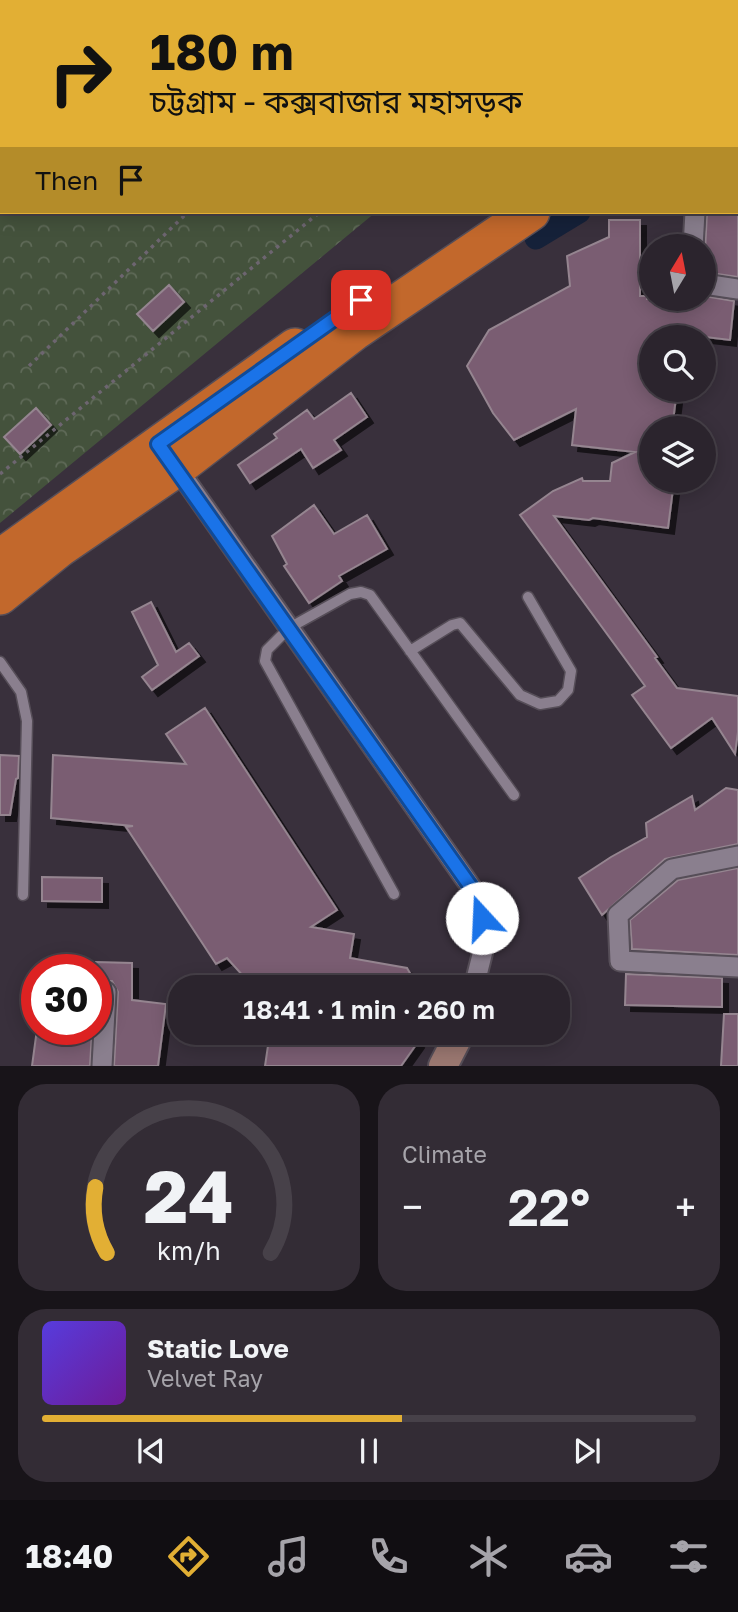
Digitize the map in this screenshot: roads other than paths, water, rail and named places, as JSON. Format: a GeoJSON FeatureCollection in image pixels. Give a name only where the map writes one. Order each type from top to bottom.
{"type":"FeatureCollection","features":[{"type":"Feature","properties":{"kind":"highway"},"geometry":{"type":"LineString","coordinates":[[0,596],[167,456],[488,214]]}},
{"type":"Feature","properties":{"kind":"highway"},"geometry":{"type":"LineString","coordinates":[[0,558],[167,456],[528,214]]}},
{"type":"Feature","properties":{"kind":"main road"},"geometry":{"type":"LineString","coordinates":[[443,1066],[454,1045]]}},
{"type":"Feature","properties":{"kind":"street"},"geometry":{"type":"LineString","coordinates":[[694,234],[695,214]]}},
{"type":"Feature","properties":{"kind":"street"},"geometry":{"type":"LineString","coordinates":[[716,286],[738,289]]}},
{"type":"Feature","properties":{"kind":"street"},"geometry":{"type":"LineString","coordinates":[[167,456],[478,897],[486,939],[477,975]]}},
{"type":"Feature","properties":{"kind":"street"},"geometry":{"type":"LineString","coordinates":[[738,856],[672,869],[618,915],[620,961],[738,967]]}},
{"type":"Feature","properties":{"kind":"street"},"geometry":{"type":"LineString","coordinates":[[102,1066],[103,1045]]}},
{"type":"Feature","properties":{"kind":"lane"},"geometry":{"type":"LineString","coordinates":[[394,894],[265,661],[267,650],[289,628],[350,594],[361,592],[370,595],[514,795]]}},
{"type":"Feature","properties":{"kind":"lane"},"geometry":{"type":"LineString","coordinates":[[410,651],[452,625],[460,624],[520,695],[540,704],[558,701],[568,690],[571,671],[528,597]]}},
{"type":"Feature","properties":{"kind":"lane"},"geometry":{"type":"LineString","coordinates":[[0,662],[21,692],[27,721],[23,895]]}},
{"type":"Feature","properties":{"kind":"waterway"},"geometry":{"type":"LineString","coordinates":[[536,238],[576,214]]}}]}
